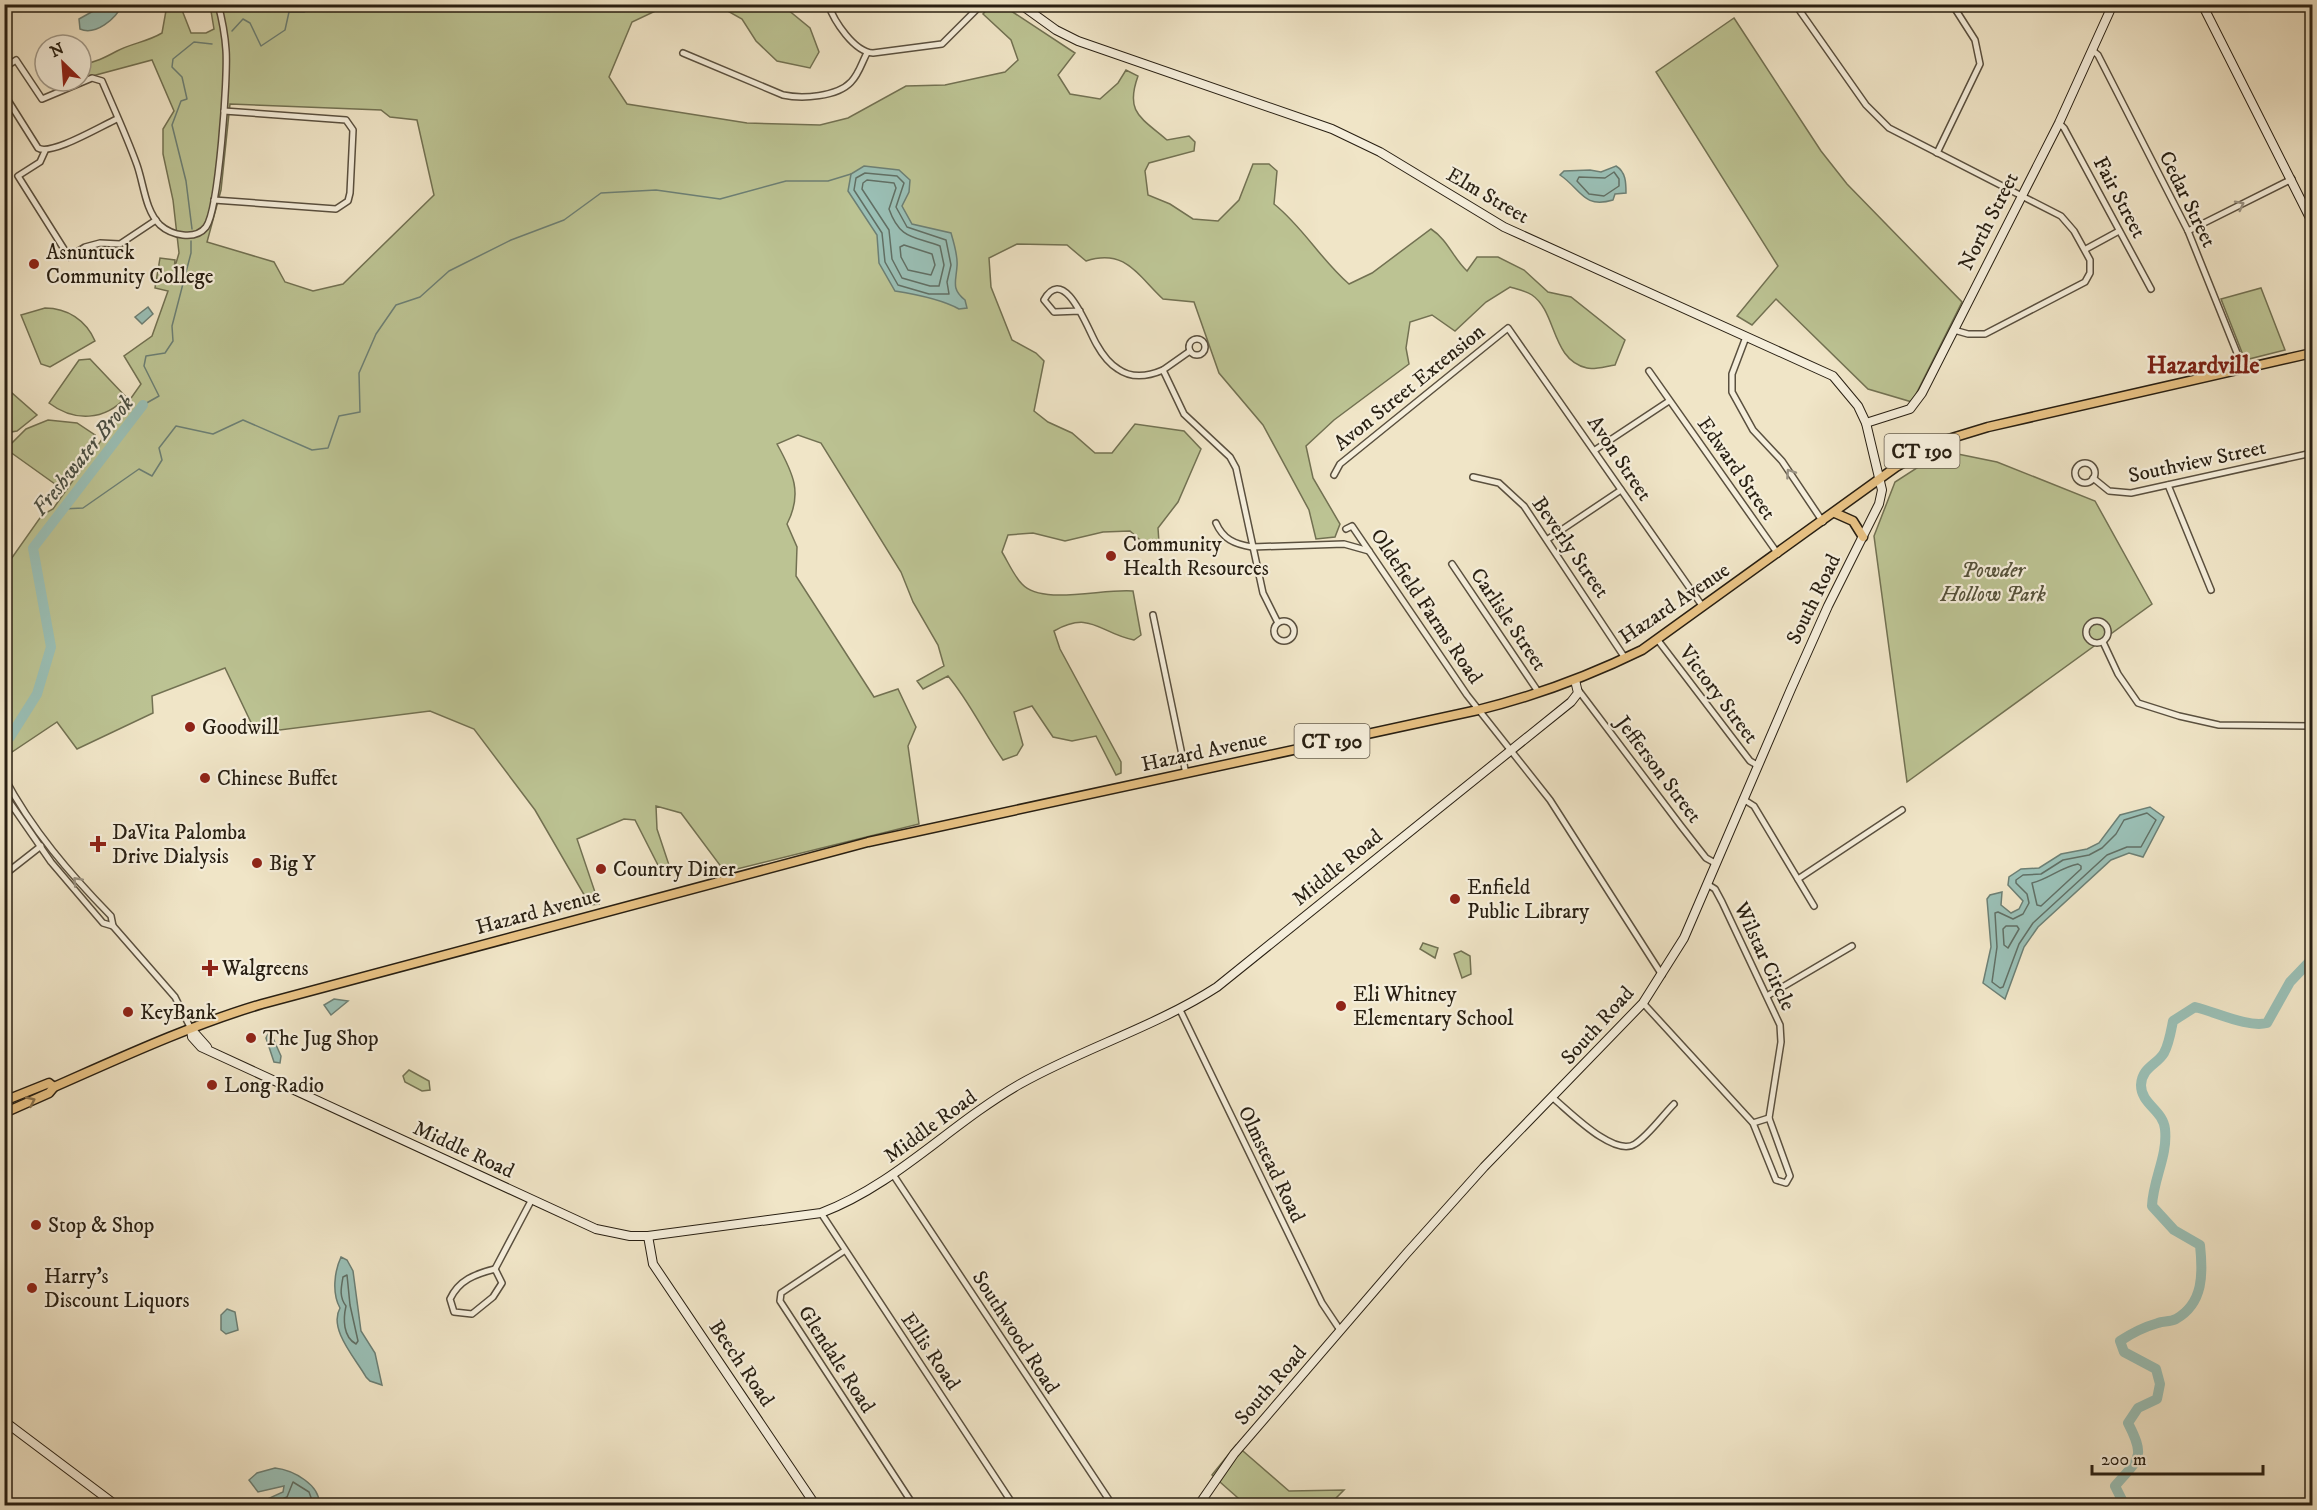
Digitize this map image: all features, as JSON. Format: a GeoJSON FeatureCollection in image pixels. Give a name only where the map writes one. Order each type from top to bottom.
{"type":"FeatureCollection","features":[{"type":"Feature","properties":{"kind":"main road","name":"Hazard Avenue"},"geometry":{"type":"LineString","coordinates":[[4,1113],[49,1093],[54,1087],[191,1029],[253,1007],[791,861],[960,821],[1478,710],[1539,693],[1625,658],[1658,639],[1879,480],[1925,450],[1963,434],[2313,353]]}},
{"type":"Feature","properties":{"kind":"main road"},"geometry":{"type":"LineString","coordinates":[[1835,513],[1853,521],[1863,537]]}},
{"type":"Feature","properties":{"kind":"main road","name":"Hazard Avenue"},"geometry":{"type":"LineString","coordinates":[[4,1101],[49,1083],[54,1087]]}},
{"type":"Feature","properties":{"kind":"street"},"geometry":{"type":"LineString","coordinates":[[4,68],[16,60],[42,99],[92,78],[99,79],[156,220],[167,230],[184,235],[193,234],[206,226],[214,200],[224,111],[226,50],[218,4]]}},
{"type":"Feature","properties":{"kind":"street"},"geometry":{"type":"LineString","coordinates":[[828,4],[836,20],[867,53]]}},
{"type":"Feature","properties":{"kind":"street"},"geometry":{"type":"LineString","coordinates":[[867,53],[942,44],[982,4]]}},
{"type":"Feature","properties":{"kind":"street","name":"Elm Street"},"geometry":{"type":"LineString","coordinates":[[1020,4],[1056,30],[1078,41],[1332,129],[1380,152],[1504,227],[1833,376],[1853,398],[1866,423],[1879,480]]}},
{"type":"Feature","properties":{"kind":"street"},"geometry":{"type":"LineString","coordinates":[[1795,4],[1877,118],[1903,137],[2022,194],[2061,216],[2086,249],[2090,273],[2081,285],[1985,334],[1968,334],[1954,330]]}},
{"type":"Feature","properties":{"kind":"street"},"geometry":{"type":"LineString","coordinates":[[1937,153],[1980,64],[1975,40],[1952,4]]}},
{"type":"Feature","properties":{"kind":"street","name":"North Street"},"geometry":{"type":"LineString","coordinates":[[1866,423],[1898,414],[1916,403],[2059,123],[2113,4]]}},
{"type":"Feature","properties":{"kind":"street"},"geometry":{"type":"LineString","coordinates":[[2202,4],[2313,222]]}},
{"type":"Feature","properties":{"kind":"street","name":"Cedar Street"},"geometry":{"type":"LineString","coordinates":[[2092,50],[2098,55],[2188,231],[2243,368]]}},
{"type":"Feature","properties":{"kind":"street"},"geometry":{"type":"LineString","coordinates":[[683,53],[783,96],[801,97],[844,87],[853,80],[867,53]]}},
{"type":"Feature","properties":{"kind":"street"},"geometry":{"type":"LineString","coordinates":[[4,94],[38,148],[45,151],[60,147],[117,119]]}},
{"type":"Feature","properties":{"kind":"street"},"geometry":{"type":"LineString","coordinates":[[214,200],[336,209],[348,201],[350,193],[353,130],[346,120],[224,111]]}},
{"type":"Feature","properties":{"kind":"street","name":"Fair Street"},"geometry":{"type":"LineString","coordinates":[[2059,123],[2064,128],[2151,289]]}},
{"type":"Feature","properties":{"kind":"street"},"geometry":{"type":"LineString","coordinates":[[45,151],[40,162],[18,176],[69,257],[85,247],[100,243],[120,244],[156,220]]}},
{"type":"Feature","properties":{"kind":"street"},"geometry":{"type":"LineString","coordinates":[[2188,231],[2292,179]]}},
{"type":"Feature","properties":{"kind":"street"},"geometry":{"type":"LineString","coordinates":[[2086,249],[2119,231]]}},
{"type":"Feature","properties":{"kind":"street"},"geometry":{"type":"LineString","coordinates":[[1080,311],[1054,312],[1044,300],[1047,293],[1056,290],[1063,291],[1074,299],[1080,311],[1096,345],[1119,370],[1131,375],[1149,375],[1163,370],[1190,351]]}},
{"type":"Feature","properties":{"kind":"street","name":"Avon Street"},"geometry":{"type":"LineString","coordinates":[[1508,328],[1703,608]]}},
{"type":"Feature","properties":{"kind":"street","name":"Avon Street Extension"},"geometry":{"type":"LineString","coordinates":[[1334,475],[1340,464],[1508,328]]}},
{"type":"Feature","properties":{"kind":"street"},"geometry":{"type":"LineString","coordinates":[[1746,337],[1732,374],[1732,393],[1753,430],[1782,461],[1823,522]]}},
{"type":"Feature","properties":{"kind":"street"},"geometry":{"type":"LineString","coordinates":[[1163,370],[1184,414],[1230,458],[1236,468],[1263,593],[1278,623]]}},
{"type":"Feature","properties":{"kind":"street","name":"Edward Street"},"geometry":{"type":"LineString","coordinates":[[1649,371],[1778,554]]}},
{"type":"Feature","properties":{"kind":"street"},"geometry":{"type":"LineString","coordinates":[[1595,450],[1669,400]]}},
{"type":"Feature","properties":{"kind":"street","name":"Southview Street"},"geometry":{"type":"LineString","coordinates":[[2093,478],[2109,491],[2122,494],[2313,453]]}},
{"type":"Feature","properties":{"kind":"street","name":"Beverly Street"},"geometry":{"type":"LineString","coordinates":[[1473,477],[1504,487],[1524,506],[1625,658]]}},
{"type":"Feature","properties":{"kind":"street","name":"South Road"},"geometry":{"type":"LineString","coordinates":[[1198,1506],[1234,1454],[1340,1330],[1484,1167],[1643,1003],[1662,975],[1684,938],[1757,765],[1828,606],[1879,504],[1882,490],[1879,480]]}},
{"type":"Feature","properties":{"kind":"street"},"geometry":{"type":"LineString","coordinates":[[2169,485],[2211,590]]}},
{"type":"Feature","properties":{"kind":"street"},"geometry":{"type":"LineString","coordinates":[[1548,539],[1621,490]]}},
{"type":"Feature","properties":{"kind":"street"},"geometry":{"type":"LineString","coordinates":[[1216,523],[1221,533],[1232,542],[1252,547],[1344,544],[1369,551]]}},
{"type":"Feature","properties":{"kind":"street","name":"Oldefield Farms Road"},"geometry":{"type":"LineString","coordinates":[[1346,529],[1352,526],[1478,710],[1512,750],[1556,809],[1662,975]]}},
{"type":"Feature","properties":{"kind":"street","name":"Carlisle Street"},"geometry":{"type":"LineString","coordinates":[[1452,564],[1539,693]]}},
{"type":"Feature","properties":{"kind":"street"},"geometry":{"type":"LineString","coordinates":[[1153,615],[1186,774]]}},
{"type":"Feature","properties":{"kind":"street"},"geometry":{"type":"LineString","coordinates":[[2093,622],[2103,624],[2108,629],[2103,642],[2092,642],[2088,637],[2087,630],[2093,622]]}},
{"type":"Feature","properties":{"kind":"street","name":"Victory Street"},"geometry":{"type":"LineString","coordinates":[[1658,639],[1750,761],[1757,765]]}},
{"type":"Feature","properties":{"kind":"street"},"geometry":{"type":"LineString","coordinates":[[2103,642],[2118,674],[2138,703],[2219,725],[2313,726]]}},
{"type":"Feature","properties":{"kind":"street"},"geometry":{"type":"LineString","coordinates":[[1575,680],[1578,691]]}},
{"type":"Feature","properties":{"kind":"street","name":"Middle Road"},"geometry":{"type":"LineString","coordinates":[[191,1029],[207,1047],[531,1201],[596,1229],[630,1236],[648,1236],[821,1213],[844,1204],[894,1176],[1019,1084],[1180,1010],[1225,981],[1571,702],[1578,691]]}},
{"type":"Feature","properties":{"kind":"street","name":"Jefferson Street"},"geometry":{"type":"LineString","coordinates":[[1578,691],[1706,858],[1715,863]]}},
{"type":"Feature","properties":{"kind":"street"},"geometry":{"type":"LineString","coordinates":[[4,777],[61,863],[111,916],[113,926],[175,997],[191,1029]]}},
{"type":"Feature","properties":{"kind":"street"},"geometry":{"type":"LineString","coordinates":[[4,794],[40,847],[103,923],[113,926]]}},
{"type":"Feature","properties":{"kind":"street"},"geometry":{"type":"LineString","coordinates":[[1743,799],[1754,806],[1814,906]]}},
{"type":"Feature","properties":{"kind":"street"},"geometry":{"type":"LineString","coordinates":[[1798,879],[1902,810]]}},
{"type":"Feature","properties":{"kind":"street"},"geometry":{"type":"LineString","coordinates":[[4,875],[46,843]]}},
{"type":"Feature","properties":{"kind":"street","name":"Wilstar Circle"},"geometry":{"type":"LineString","coordinates":[[1643,1003],[1754,1123],[1776,1180],[1786,1183],[1790,1176],[1769,1118],[1781,1042],[1780,1025],[1715,889],[1707,884]]}},
{"type":"Feature","properties":{"kind":"street"},"geometry":{"type":"LineString","coordinates":[[1767,996],[1852,946]]}},
{"type":"Feature","properties":{"kind":"street","name":"Olmstead Road"},"geometry":{"type":"LineString","coordinates":[[1180,1010],[1322,1303],[1340,1330]]}},
{"type":"Feature","properties":{"kind":"street"},"geometry":{"type":"LineString","coordinates":[[1553,1098],[1595,1133],[1622,1147],[1634,1145],[1674,1104]]}},
{"type":"Feature","properties":{"kind":"street"},"geometry":{"type":"LineString","coordinates":[[1754,1123],[1769,1118]]}},
{"type":"Feature","properties":{"kind":"street","name":"Southwood Road"},"geometry":{"type":"LineString","coordinates":[[894,1176],[1113,1506]]}},
{"type":"Feature","properties":{"kind":"street"},"geometry":{"type":"LineString","coordinates":[[495,1269],[502,1283],[493,1297],[472,1314],[454,1312],[450,1299],[459,1285],[467,1279],[495,1269],[531,1201]]}},
{"type":"Feature","properties":{"kind":"street","name":"Ellis Road"},"geometry":{"type":"LineString","coordinates":[[821,1213],[1014,1506]]}},
{"type":"Feature","properties":{"kind":"street","name":"Beech Road"},"geometry":{"type":"LineString","coordinates":[[648,1236],[653,1264],[816,1506]]}},
{"type":"Feature","properties":{"kind":"street","name":"Glendale Road"},"geometry":{"type":"LineString","coordinates":[[844,1251],[781,1293],[780,1301],[914,1506]]}},
{"type":"Feature","properties":{"kind":"street"},"geometry":{"type":"LineString","coordinates":[[4,1421],[117,1506]]}},
{"type":"Feature","properties":{"kind":"green space"},"geometry":{"type":"Polygon","coordinates":[[[167,5],[180,5],[191,33],[206,33],[214,29],[210,5],[668,5],[632,22],[609,77],[627,104],[747,123],[820,125],[848,118],[906,86],[945,85],[1005,72],[1018,60],[1011,40],[983,14],[991,5],[1002,5],[1075,53],[1058,75],[1070,94],[1100,99],[1118,83],[1126,70],[1138,76],[1133,98],[1134,106],[1143,119],[1167,140],[1189,136],[1195,142],[1194,151],[1149,163],[1145,171],[1148,195],[1170,204],[1193,219],[1218,221],[1239,200],[1253,164],[1269,164],[1277,171],[1274,204],[1349,284],[1372,273],[1431,229],[1442,238],[1467,271],[1477,257],[1498,257],[1524,270],[1548,292],[1571,297],[1625,340],[1615,365],[1587,368],[1575,363],[1560,346],[1540,303],[1532,295],[1510,287],[1486,302],[1455,331],[1432,315],[1410,322],[1406,348],[1409,364],[1334,420],[1306,446],[1313,478],[1340,524],[1335,537],[1316,539],[1309,510],[1263,425],[1219,373],[1194,302],[1163,299],[1130,266],[1111,258],[1086,261],[1067,245],[1017,244],[989,258],[991,287],[1012,340],[1036,353],[1044,361],[1034,411],[1048,422],[1072,433],[1095,453],[1112,453],[1135,424],[1184,431],[1201,449],[1178,502],[1158,528],[1159,543],[1148,547],[1130,531],[1103,532],[1065,541],[1033,533],[1008,535],[1002,552],[1022,584],[1044,594],[1074,595],[1133,591],[1141,635],[1134,640],[1086,623],[1067,625],[1054,631],[1060,649],[1121,762],[1121,773],[1116,775],[1096,736],[1072,741],[1053,737],[1032,706],[1014,712],[1023,745],[1017,755],[1003,760],[948,676],[923,689],[917,681],[944,666],[938,645],[913,602],[901,572],[821,443],[798,435],[777,444],[788,464],[794,483],[794,502],[787,524],[797,547],[796,576],[874,697],[898,689],[916,727],[908,746],[919,824],[725,872],[681,813],[656,806],[657,829],[671,871],[663,875],[635,820],[624,819],[577,839],[599,904],[590,905],[535,810],[474,729],[430,711],[256,733],[225,668],[152,696],[153,713],[77,749],[57,722],[6,756],[4,753],[4,569],[42,515],[53,509],[141,384],[124,356],[152,336],[168,291],[155,288],[160,258],[175,260],[174,270],[179,253],[173,200],[163,154],[163,129],[174,111],[152,60],[93,76],[93,62],[162,33],[167,5]],[[230,104],[221,190],[207,242],[274,262],[285,282],[313,291],[343,284],[434,195],[417,120],[390,117],[381,110],[230,104]]]}},
{"type":"Feature","properties":{"kind":"green space"},"geometry":{"type":"Polygon","coordinates":[[[717,5],[782,5],[810,28],[819,52],[810,68],[777,61],[756,41],[742,19],[717,5]]]}},
{"type":"Feature","properties":{"kind":"green space"},"geometry":{"type":"Polygon","coordinates":[[[1734,18],[1821,151],[1847,184],[1962,302],[1912,402],[1868,389],[1776,299],[1752,325],[1737,316],[1778,266],[1656,72],[1734,18]]]}},
{"type":"Feature","properties":{"kind":"green space"},"geometry":{"type":"Polygon","coordinates":[[[2261,288],[2285,350],[2245,360],[2221,299],[2261,288]]]}},
{"type":"Feature","properties":{"kind":"green space"},"geometry":{"type":"Polygon","coordinates":[[[45,308],[61,310],[75,317],[86,327],[95,341],[50,367],[41,364],[21,315],[45,308]]]}},
{"type":"Feature","properties":{"kind":"green space"},"geometry":{"type":"Polygon","coordinates":[[[90,359],[126,397],[109,411],[89,416],[69,413],[49,403],[79,360],[90,359]]]}},
{"type":"Feature","properties":{"kind":"green space"},"geometry":{"type":"Polygon","coordinates":[[[6,392],[12,393],[37,415],[17,431],[5,433],[6,392]]]}},
{"type":"Feature","properties":{"kind":"green space"},"geometry":{"type":"Polygon","coordinates":[[[48,420],[77,423],[95,435],[60,483],[55,484],[6,449],[26,429],[48,420]]]}},
{"type":"Feature","properties":{"kind":"green space","name":"Powder Hollow Park"},"geometry":{"type":"Polygon","coordinates":[[[1943,451],[1997,462],[2095,501],[2152,604],[1907,782],[1874,536],[1895,482],[1943,451]]]}},
{"type":"Feature","properties":{"kind":"green space"},"geometry":{"type":"Polygon","coordinates":[[[1423,943],[1438,948],[1435,958],[1420,949],[1423,943]]]}},
{"type":"Feature","properties":{"kind":"green space"},"geometry":{"type":"Polygon","coordinates":[[[1461,951],[1470,956],[1471,974],[1462,978],[1454,954],[1461,951]]]}},
{"type":"Feature","properties":{"kind":"green space"},"geometry":{"type":"Polygon","coordinates":[[[409,1070],[429,1081],[430,1090],[422,1091],[405,1082],[403,1076],[409,1070]]]}},
{"type":"Feature","properties":{"kind":"green space"},"geometry":{"type":"Polygon","coordinates":[[[1236,1445],[1289,1491],[1344,1490],[1329,1505],[1246,1505],[1212,1475],[1236,1445]]]}},
{"type":"Feature","properties":{"kind":"water"},"geometry":{"type":"Polygon","coordinates":[[[104,5],[122,5],[115,16],[104,25],[86,31],[80,29],[79,19],[104,5]]]}},
{"type":"Feature","properties":{"kind":"water"},"geometry":{"type":"Polygon","coordinates":[[[864,166],[899,170],[910,180],[909,192],[902,206],[912,224],[951,233],[957,258],[956,289],[965,300],[967,308],[959,309],[937,300],[895,291],[879,263],[877,235],[848,191],[851,174],[864,166]]]}},
{"type":"Feature","properties":{"kind":"water"},"geometry":{"type":"Polygon","coordinates":[[[1616,166],[1624,175],[1626,193],[1615,194],[1613,200],[1603,202],[1589,200],[1560,175],[1564,171],[1601,172],[1616,166]]]}},
{"type":"Feature","properties":{"kind":"water"},"geometry":{"type":"Polygon","coordinates":[[[148,307],[153,314],[142,324],[135,317],[148,307]]]}},
{"type":"Feature","properties":{"kind":"water"},"geometry":{"type":"Polygon","coordinates":[[[2150,807],[2164,817],[2143,857],[2129,853],[2111,860],[2038,927],[2024,947],[2005,999],[1983,983],[1991,947],[1987,899],[1990,895],[2002,892],[2001,905],[2011,913],[2019,909],[2023,901],[2008,885],[2009,877],[2021,869],[2039,868],[2061,854],[2087,849],[2099,843],[2120,815],[2150,807]]]}},
{"type":"Feature","properties":{"kind":"water"},"geometry":{"type":"Polygon","coordinates":[[[334,999],[348,1001],[331,1015],[324,1005],[334,999]]]}},
{"type":"Feature","properties":{"kind":"water"},"geometry":{"type":"Polygon","coordinates":[[[268,1034],[272,1036],[281,1056],[280,1063],[274,1062],[266,1038],[268,1034]]]}},
{"type":"Feature","properties":{"kind":"water"},"geometry":{"type":"Polygon","coordinates":[[[341,1257],[347,1260],[353,1271],[361,1331],[375,1353],[382,1385],[366,1377],[340,1334],[337,1316],[340,1308],[335,1283],[341,1257]]]}},
{"type":"Feature","properties":{"kind":"water"},"geometry":{"type":"Polygon","coordinates":[[[227,1309],[235,1312],[238,1330],[226,1334],[221,1330],[221,1315],[227,1309]]]}},
{"type":"Feature","properties":{"kind":"water"},"geometry":{"type":"Polygon","coordinates":[[[275,1468],[297,1475],[311,1485],[316,1491],[319,1505],[261,1505],[263,1501],[283,1492],[284,1486],[258,1492],[249,1480],[257,1473],[275,1468]]]}},
{"type":"Feature","properties":{"kind":"waterway","name":"Freshwater Brook"},"geometry":{"type":"LineString","coordinates":[[232,31],[243,19],[250,23],[261,46],[285,30],[289,12],[304,12],[319,4]]}},
{"type":"Feature","properties":{"kind":"waterway","name":"Freshwater Brook"},"geometry":{"type":"LineString","coordinates":[[352,4],[370,10],[373,4]]}},
{"type":"Feature","properties":{"kind":"waterway","name":"Freshwater Brook"},"geometry":{"type":"LineString","coordinates":[[192,229],[186,181],[172,125],[181,101],[187,99],[182,77],[172,67],[173,59],[194,42],[212,44]]}},
{"type":"Feature","properties":{"kind":"waterway"},"geometry":{"type":"LineString","coordinates":[[62,509],[83,508],[139,469],[152,476],[162,460],[159,448],[176,426],[213,434],[243,420],[312,450],[328,448],[339,416],[360,412],[359,373],[376,334],[396,305],[420,297],[449,271],[511,240],[564,220],[601,193],[656,190],[720,199],[786,181],[828,181],[851,174]]}},
{"type":"Feature","properties":{"kind":"waterway","name":"Freshwater Brook"},"geometry":{"type":"LineString","coordinates":[[143,405],[159,396],[144,366],[146,356],[165,353],[173,341],[172,326],[191,253],[191,241]]}},
{"type":"Feature","properties":{"kind":"waterway","name":"Freshwater Brook"},"geometry":{"type":"LineString","coordinates":[[4,740],[10,737],[37,694],[51,647],[33,548],[143,405]]}},
{"type":"Feature","properties":{"kind":"waterway"},"geometry":{"type":"LineString","coordinates":[[2125,1506],[2115,1486],[2134,1463],[2138,1451],[2128,1423],[2138,1408],[2157,1399],[2160,1384],[2156,1369],[2124,1352],[2120,1341],[2148,1326],[2176,1319],[2185,1312],[2197,1296],[2201,1276],[2200,1245],[2174,1230],[2152,1206],[2164,1149],[2165,1129],[2160,1117],[2144,1097],[2142,1079],[2147,1070],[2164,1053],[2169,1042],[2173,1021],[2195,1007],[2241,1021],[2267,1023],[2290,982],[2312,959]]}},
{"type":"Feature","properties":{"kind":"place","name":"Asnuntuck Community College"},"geometry":{"type":"Point","coordinates":[34,264]}},
{"type":"Feature","properties":{"kind":"place","name":"Community Health Resources"},"geometry":{"type":"Point","coordinates":[1111,556]}},
{"type":"Feature","properties":{"kind":"place","name":"Goodwill"},"geometry":{"type":"Point","coordinates":[190,727]}},
{"type":"Feature","properties":{"kind":"place","name":"Chinese Buffet"},"geometry":{"type":"Point","coordinates":[205,778]}},
{"type":"Feature","properties":{"kind":"place","name":"DaVita Palomba Drive Dialysis"},"geometry":{"type":"Point","coordinates":[98,844]}},
{"type":"Feature","properties":{"kind":"place","name":"Big Y"},"geometry":{"type":"Point","coordinates":[257,863]}},
{"type":"Feature","properties":{"kind":"place","name":"Country Diner"},"geometry":{"type":"Point","coordinates":[601,869]}},
{"type":"Feature","properties":{"kind":"place","name":"Enfield Public Library"},"geometry":{"type":"Point","coordinates":[1455,899]}},
{"type":"Feature","properties":{"kind":"place","name":"Walgreens"},"geometry":{"type":"Point","coordinates":[210,968]}},
{"type":"Feature","properties":{"kind":"place","name":"Eli Whitney Elementary School"},"geometry":{"type":"Point","coordinates":[1341,1006]}},
{"type":"Feature","properties":{"kind":"place","name":"KeyBank"},"geometry":{"type":"Point","coordinates":[128,1012]}},
{"type":"Feature","properties":{"kind":"place","name":"The Jug Shop"},"geometry":{"type":"Point","coordinates":[251,1038]}},
{"type":"Feature","properties":{"kind":"place","name":"Long Radio"},"geometry":{"type":"Point","coordinates":[212,1085]}},
{"type":"Feature","properties":{"kind":"place","name":"Stop & Shop"},"geometry":{"type":"Point","coordinates":[36,1225]}},
{"type":"Feature","properties":{"kind":"place","name":"Harry's Discount Liquors"},"geometry":{"type":"Point","coordinates":[32,1288]}},
{"type":"Feature","properties":{"kind":"district","name":"Hazardville"},"geometry":{"type":"Point","coordinates":[2203,365]}}]}
